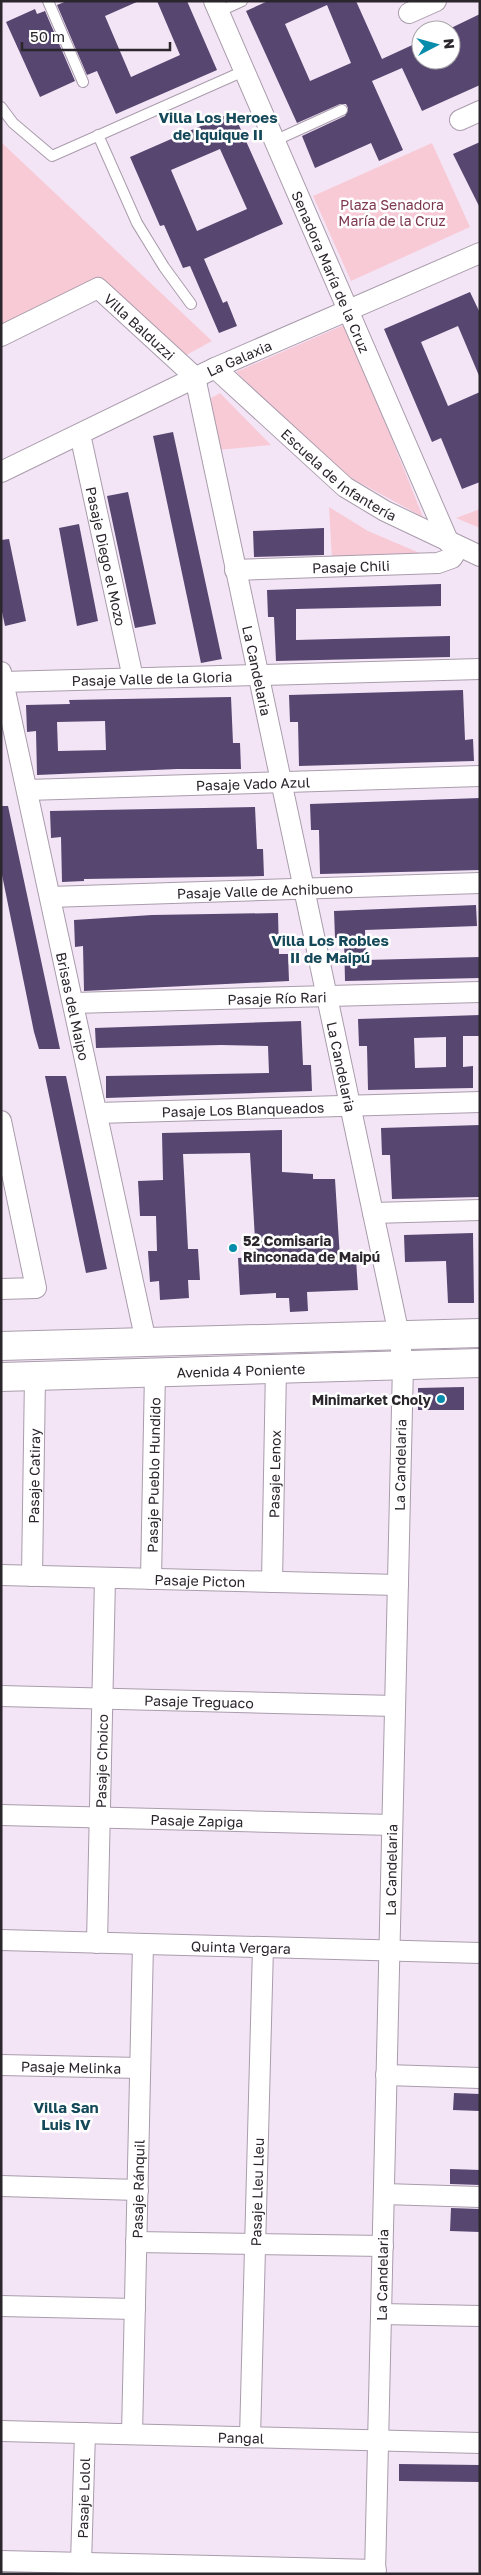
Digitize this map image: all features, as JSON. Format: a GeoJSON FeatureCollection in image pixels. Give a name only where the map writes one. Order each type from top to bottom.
{"type":"FeatureCollection","features":[{"type":"Feature","properties":{"kind":"street"},"geometry":{"type":"LineString","coordinates":[[409,14],[436,1]]}},
{"type":"Feature","properties":{"kind":"street","name":"Senadora María de la Cruz"},"geometry":{"type":"LineString","coordinates":[[216,6],[348,310],[454,545]]}},
{"type":"Feature","properties":{"kind":"street"},"geometry":{"type":"LineString","coordinates":[[460,120],[480,111]]}},
{"type":"Feature","properties":{"kind":"street","name":"La Galaxia"},"geometry":{"type":"LineString","coordinates":[[1,472],[214,368],[480,253]]}},
{"type":"Feature","properties":{"kind":"street","name":"Villa Balduzzi"},"geometry":{"type":"LineString","coordinates":[[1,336],[98,288],[195,377]]}},
{"type":"Feature","properties":{"kind":"street","name":"Escuela de Infantería"},"geometry":{"type":"LineString","coordinates":[[214,368],[322,468],[368,503],[480,556]]}},
{"type":"Feature","properties":{"kind":"street","name":"La Candelaria"},"geometry":{"type":"LineString","coordinates":[[195,377],[399,1335],[403,1365],[375,2572]]}},
{"type":"Feature","properties":{"kind":"street","name":"Pasaje Diego el Mozo"},"geometry":{"type":"LineString","coordinates":[[80,434],[133,678]]}},
{"type":"Feature","properties":{"kind":"street","name":"Pasaje Chili"},"geometry":{"type":"LineString","coordinates":[[235,570],[438,563],[452,558],[454,545]]}},
{"type":"Feature","properties":{"kind":"street","name":"Pasaje Valle de la Gloria"},"geometry":{"type":"LineString","coordinates":[[2,677],[133,678],[480,669]]}},
{"type":"Feature","properties":{"kind":"street","name":"Brisas del Maipo"},"geometry":{"type":"LineString","coordinates":[[2,677],[146,1342]]}},
{"type":"Feature","properties":{"kind":"street","name":"Pasaje Vado Azul"},"geometry":{"type":"LineString","coordinates":[[27,790],[480,776]]}},
{"type":"Feature","properties":{"kind":"street","name":"Pasaje Valle de Achibueno"},"geometry":{"type":"LineString","coordinates":[[50,896],[480,883]]}},
{"type":"Feature","properties":{"kind":"street","name":"Pasaje Río Rari"},"geometry":{"type":"LineString","coordinates":[[73,1003],[480,992]]}},
{"type":"Feature","properties":{"kind":"street","name":"Pasaje Los Blanqueados"},"geometry":{"type":"LineString","coordinates":[[97,1114],[480,1102]]}},
{"type":"Feature","properties":{"kind":"street"},"geometry":{"type":"LineString","coordinates":[[1,1121],[36,1288],[1,1289]]}},
{"type":"Feature","properties":{"kind":"street"},"geometry":{"type":"LineString","coordinates":[[373,1213],[480,1210]]}},
{"type":"Feature","properties":{"kind":"street"},"geometry":{"type":"LineString","coordinates":[[1,1346],[480,1333]]}},
{"type":"Feature","properties":{"kind":"street"},"geometry":{"type":"LineString","coordinates":[[210,1340],[210,1370]]}},
{"type":"Feature","properties":{"kind":"street","name":"Avenida 4 Poniente"},"geometry":{"type":"LineString","coordinates":[[1,1377],[480,1363]]}},
{"type":"Feature","properties":{"kind":"street","name":"Pasaje Lenox"},"geometry":{"type":"LineString","coordinates":[[272,1582],[276,1368]]}},
{"type":"Feature","properties":{"kind":"street","name":"Pasaje Pueblo Hundido"},"geometry":{"type":"LineString","coordinates":[[151,1579],[155,1372]]}},
{"type":"Feature","properties":{"kind":"street","name":"Pasaje Catiray"},"geometry":{"type":"LineString","coordinates":[[32,1576],[35,1376]]}},
{"type":"Feature","properties":{"kind":"street","name":"Pasaje Picton"},"geometry":{"type":"LineString","coordinates":[[1,1575],[398,1585]]}},
{"type":"Feature","properties":{"kind":"street","name":"Pasaje Choico"},"geometry":{"type":"LineString","coordinates":[[98,1943],[105,1578]]}},
{"type":"Feature","properties":{"kind":"street","name":"Pasaje Treguaco"},"geometry":{"type":"LineString","coordinates":[[1,1696],[395,1706]]}},
{"type":"Feature","properties":{"kind":"street","name":"Pasaje Zapiga"},"geometry":{"type":"LineString","coordinates":[[1,1815],[392,1825]]}},
{"type":"Feature","properties":{"kind":"street","name":"Quinta Vergara"},"geometry":{"type":"LineString","coordinates":[[1,1940],[480,1953]]}},
{"type":"Feature","properties":{"kind":"street","name":"Pasaje Ránquil"},"geometry":{"type":"LineString","coordinates":[[132,2434],[143,1944]]}},
{"type":"Feature","properties":{"kind":"street","name":"Pasaje Lleu Lleu"},"geometry":{"type":"LineString","coordinates":[[250,2438],[263,1947]]}},
{"type":"Feature","properties":{"kind":"street","name":"Pasaje Melinka"},"geometry":{"type":"LineString","coordinates":[[1,2065],[140,2068]]}},
{"type":"Feature","properties":{"kind":"street"},"geometry":{"type":"LineString","coordinates":[[386,2076],[480,2078]]}},
{"type":"Feature","properties":{"kind":"street"},"geometry":{"type":"LineString","coordinates":[[1,2186],[138,2190]]}},
{"type":"Feature","properties":{"kind":"street"},"geometry":{"type":"LineString","coordinates":[[384,2194],[480,2197]]}},
{"type":"Feature","properties":{"kind":"street"},"geometry":{"type":"LineString","coordinates":[[136,2242],[383,2246]]}},
{"type":"Feature","properties":{"kind":"street"},"geometry":{"type":"LineString","coordinates":[[1,2306],[135,2309]]}},
{"type":"Feature","properties":{"kind":"street"},"geometry":{"type":"LineString","coordinates":[[381,2314],[480,2316]]}},
{"type":"Feature","properties":{"kind":"street","name":"Pangal"},"geometry":{"type":"LineString","coordinates":[[1,2431],[480,2443]]}},
{"type":"Feature","properties":{"kind":"street","name":"Pasaje Lolol"},"geometry":{"type":"LineString","coordinates":[[81,2563],[85,2433]]}},
{"type":"Feature","properties":{"kind":"street"},"geometry":{"type":"LineString","coordinates":[[1,2561],[375,2572]]}},
{"type":"Feature","properties":{"kind":"lane"},"geometry":{"type":"LineString","coordinates":[[48,1],[83,82]]}},
{"type":"Feature","properties":{"kind":"lane"},"geometry":{"type":"LineString","coordinates":[[216,6],[242,1]]}},
{"type":"Feature","properties":{"kind":"lane"},"geometry":{"type":"LineString","coordinates":[[1,107],[13,123],[52,156],[244,72]]}},
{"type":"Feature","properties":{"kind":"lane"},"geometry":{"type":"LineString","coordinates":[[274,141],[342,110]]}},
{"type":"Feature","properties":{"kind":"lane"},"geometry":{"type":"LineString","coordinates":[[98,136],[137,222],[164,267],[191,304]]}},
{"type":"Feature","properties":{"kind":"green space"},"geometry":{"type":"Polygon","coordinates":[[[1,142],[212,341],[181,358],[99,282],[1,329],[1,142]]]}},
{"type":"Feature","properties":{"kind":"green space","name":"Plaza Senadora María de la Cruz"},"geometry":{"type":"Polygon","coordinates":[[[432,143],[470,227],[351,281],[313,196],[432,143]]]}},
{"type":"Feature","properties":{"kind":"green space"},"geometry":{"type":"Polygon","coordinates":[[[346,324],[423,517],[342,473],[236,372],[346,324]]]}},
{"type":"Feature","properties":{"kind":"green space"},"geometry":{"type":"Polygon","coordinates":[[[220,393],[271,445],[217,450],[211,398],[220,393]]]}},
{"type":"Feature","properties":{"kind":"green space"},"geometry":{"type":"Polygon","coordinates":[[[329,507],[368,531],[422,554],[332,559],[329,507]]]}},
{"type":"Feature","properties":{"kind":"green space"},"geometry":{"type":"Polygon","coordinates":[[[480,509],[480,528],[456,518],[480,509]]]}},
{"type":"Feature","properties":{"kind":"building"},"geometry":{"type":"Polygon","coordinates":[[[67,1],[139,1],[105,16],[131,77],[180,55],[157,1],[187,1],[217,70],[116,114],[97,71],[87,75],[57,5],[67,1]]]}},
{"type":"Feature","properties":{"kind":"building"},"geometry":{"type":"Polygon","coordinates":[[[268,1],[356,1],[382,59],[411,46],[411,70],[461,70],[461,23],[480,14],[480,85],[422,111],[402,68],[372,81],[403,150],[379,161],[371,143],[315,168],[302,136],[345,116],[348,108],[346,104],[340,104],[297,123],[246,11],[268,1]],[[327,5],[285,24],[310,81],[351,63],[327,5]]]}},
{"type":"Feature","properties":{"kind":"building"},"geometry":{"type":"Polygon","coordinates":[[[35,9],[37,14],[45,11],[75,81],[40,97],[6,22],[35,9]]]}},
{"type":"Feature","properties":{"kind":"building"},"geometry":{"type":"Polygon","coordinates":[[[233,112],[283,224],[204,259],[223,303],[227,301],[237,326],[219,333],[190,266],[183,268],[164,225],[160,226],[130,157],[233,112]],[[220,149],[171,170],[197,231],[247,209],[220,149]]]}},
{"type":"Feature","properties":{"kind":"building"},"geometry":{"type":"Polygon","coordinates":[[[480,142],[480,208],[453,154],[480,142]]]}},
{"type":"Feature","properties":{"kind":"building"},"geometry":{"type":"Polygon","coordinates":[[[470,292],[480,313],[480,378],[458,326],[421,342],[448,406],[480,392],[480,482],[462,489],[441,438],[432,442],[384,329],[470,292]]]}},
{"type":"Feature","properties":{"kind":"building"},"geometry":{"type":"Polygon","coordinates":[[[173,432],[222,659],[201,663],[153,436],[173,432]]]}},
{"type":"Feature","properties":{"kind":"building"},"geometry":{"type":"Polygon","coordinates":[[[128,492],[156,624],[135,628],[107,496],[128,492]]]}},
{"type":"Feature","properties":{"kind":"building"},"geometry":{"type":"Polygon","coordinates":[[[79,524],[98,621],[77,626],[59,528],[79,524]]]}},
{"type":"Feature","properties":{"kind":"building"},"geometry":{"type":"Polygon","coordinates":[[[324,528],[324,555],[254,557],[253,531],[324,528]]]}},
{"type":"Feature","properties":{"kind":"building"},"geometry":{"type":"Polygon","coordinates":[[[9,539],[26,621],[5,626],[1,607],[1,540],[9,539]]]}},
{"type":"Feature","properties":{"kind":"building"},"geometry":{"type":"Polygon","coordinates":[[[441,584],[441,606],[296,609],[296,640],[450,636],[450,657],[276,661],[274,617],[268,617],[267,590],[441,584]]]}},
{"type":"Feature","properties":{"kind":"building"},"geometry":{"type":"Polygon","coordinates":[[[463,690],[465,740],[473,739],[474,761],[299,766],[298,722],[290,722],[289,695],[463,690]]]}},
{"type":"Feature","properties":{"kind":"building"},"geometry":{"type":"Polygon","coordinates":[[[231,697],[233,743],[240,743],[241,769],[177,769],[37,775],[36,731],[27,732],[26,705],[70,704],[69,700],[231,697]],[[105,721],[57,722],[58,751],[106,750],[105,721]]]}},
{"type":"Feature","properties":{"kind":"building"},"geometry":{"type":"Polygon","coordinates":[[[480,798],[480,870],[320,874],[319,830],[311,830],[310,804],[480,798]]]}},
{"type":"Feature","properties":{"kind":"building"},"geometry":{"type":"Polygon","coordinates":[[[1,806],[8,806],[60,1049],[39,1049],[34,1032],[1,870],[1,806]]]}},
{"type":"Feature","properties":{"kind":"building"},"geometry":{"type":"Polygon","coordinates":[[[255,807],[257,849],[263,849],[264,876],[84,879],[84,881],[62,882],[61,837],[51,838],[50,811],[255,807]]]}},
{"type":"Feature","properties":{"kind":"building"},"geometry":{"type":"Polygon","coordinates":[[[476,905],[477,926],[365,930],[366,960],[480,957],[480,978],[345,981],[344,938],[335,938],[334,911],[476,905]]]}},
{"type":"Feature","properties":{"kind":"building"},"geometry":{"type":"Polygon","coordinates":[[[278,913],[279,954],[288,954],[289,981],[84,991],[83,946],[75,947],[74,920],[152,915],[278,913]]]}},
{"type":"Feature","properties":{"kind":"building"},"geometry":{"type":"Polygon","coordinates":[[[480,1015],[480,1036],[463,1036],[463,1067],[473,1066],[473,1088],[368,1090],[367,1046],[359,1046],[358,1019],[480,1015]],[[446,1037],[414,1038],[415,1068],[446,1067],[446,1037]]]}},
{"type":"Feature","properties":{"kind":"building"},"geometry":{"type":"Polygon","coordinates":[[[301,1021],[303,1065],[311,1065],[312,1091],[106,1098],[106,1076],[269,1073],[268,1046],[221,1045],[96,1048],[95,1028],[301,1021]]]}},
{"type":"Feature","properties":{"kind":"building"},"geometry":{"type":"Polygon","coordinates":[[[45,1076],[66,1076],[107,1269],[86,1273],[45,1076]]]}},
{"type":"Feature","properties":{"kind":"building"},"geometry":{"type":"Polygon","coordinates":[[[480,1125],[480,1197],[392,1199],[390,1155],[382,1155],[381,1128],[480,1125]]]}},
{"type":"Feature","properties":{"kind":"building"},"geometry":{"type":"Polygon","coordinates":[[[282,1130],[282,1172],[313,1174],[313,1179],[335,1179],[340,1258],[356,1259],[358,1290],[307,1292],[308,1311],[290,1312],[289,1298],[276,1298],[276,1293],[240,1295],[238,1258],[256,1257],[250,1153],[183,1154],[188,1249],[198,1249],[200,1280],[188,1280],[189,1298],[160,1300],[159,1281],[150,1282],[148,1251],[157,1251],[156,1216],[140,1216],[138,1181],[163,1180],[162,1133],[282,1130]]]}},
{"type":"Feature","properties":{"kind":"building"},"geometry":{"type":"Polygon","coordinates":[[[473,1233],[474,1303],[448,1303],[446,1261],[405,1262],[404,1235],[473,1233]]]}},
{"type":"Feature","properties":{"kind":"building","name":"Minimarket Choly"},"geometry":{"type":"Polygon","coordinates":[[[464,1387],[464,1410],[418,1410],[418,1388],[464,1387]]]}},
{"type":"Feature","properties":{"kind":"building"},"geometry":{"type":"Polygon","coordinates":[[[454,2093],[480,2094],[480,2111],[453,2110],[454,2093]]]}},
{"type":"Feature","properties":{"kind":"building"},"geometry":{"type":"Polygon","coordinates":[[[450,2169],[480,2170],[480,2185],[450,2184],[450,2169]]]}},
{"type":"Feature","properties":{"kind":"building"},"geometry":{"type":"Polygon","coordinates":[[[451,2208],[480,2209],[480,2232],[450,2231],[451,2208]]]}},
{"type":"Feature","properties":{"kind":"building"},"geometry":{"type":"Polygon","coordinates":[[[399,2464],[480,2465],[480,2482],[399,2481],[399,2464]]]}},
{"type":"Feature","properties":{"kind":"place","name":"52 Comisaria Rinconada de Maipú"},"geometry":{"type":"Point","coordinates":[233,1248]}},
{"type":"Feature","properties":{"kind":"place","name":"Minimarket Choly"},"geometry":{"type":"Point","coordinates":[441,1399]}},
{"type":"Feature","properties":{"kind":"district","name":"Villa Los Heroes de Iquique II"},"geometry":{"type":"Point","coordinates":[218,126]}},
{"type":"Feature","properties":{"kind":"district","name":"Villa Los Robles II de Maipú"},"geometry":{"type":"Point","coordinates":[330,948]}},
{"type":"Feature","properties":{"kind":"district","name":"Villa San Luis IV"},"geometry":{"type":"Point","coordinates":[66,2116]}}]}
